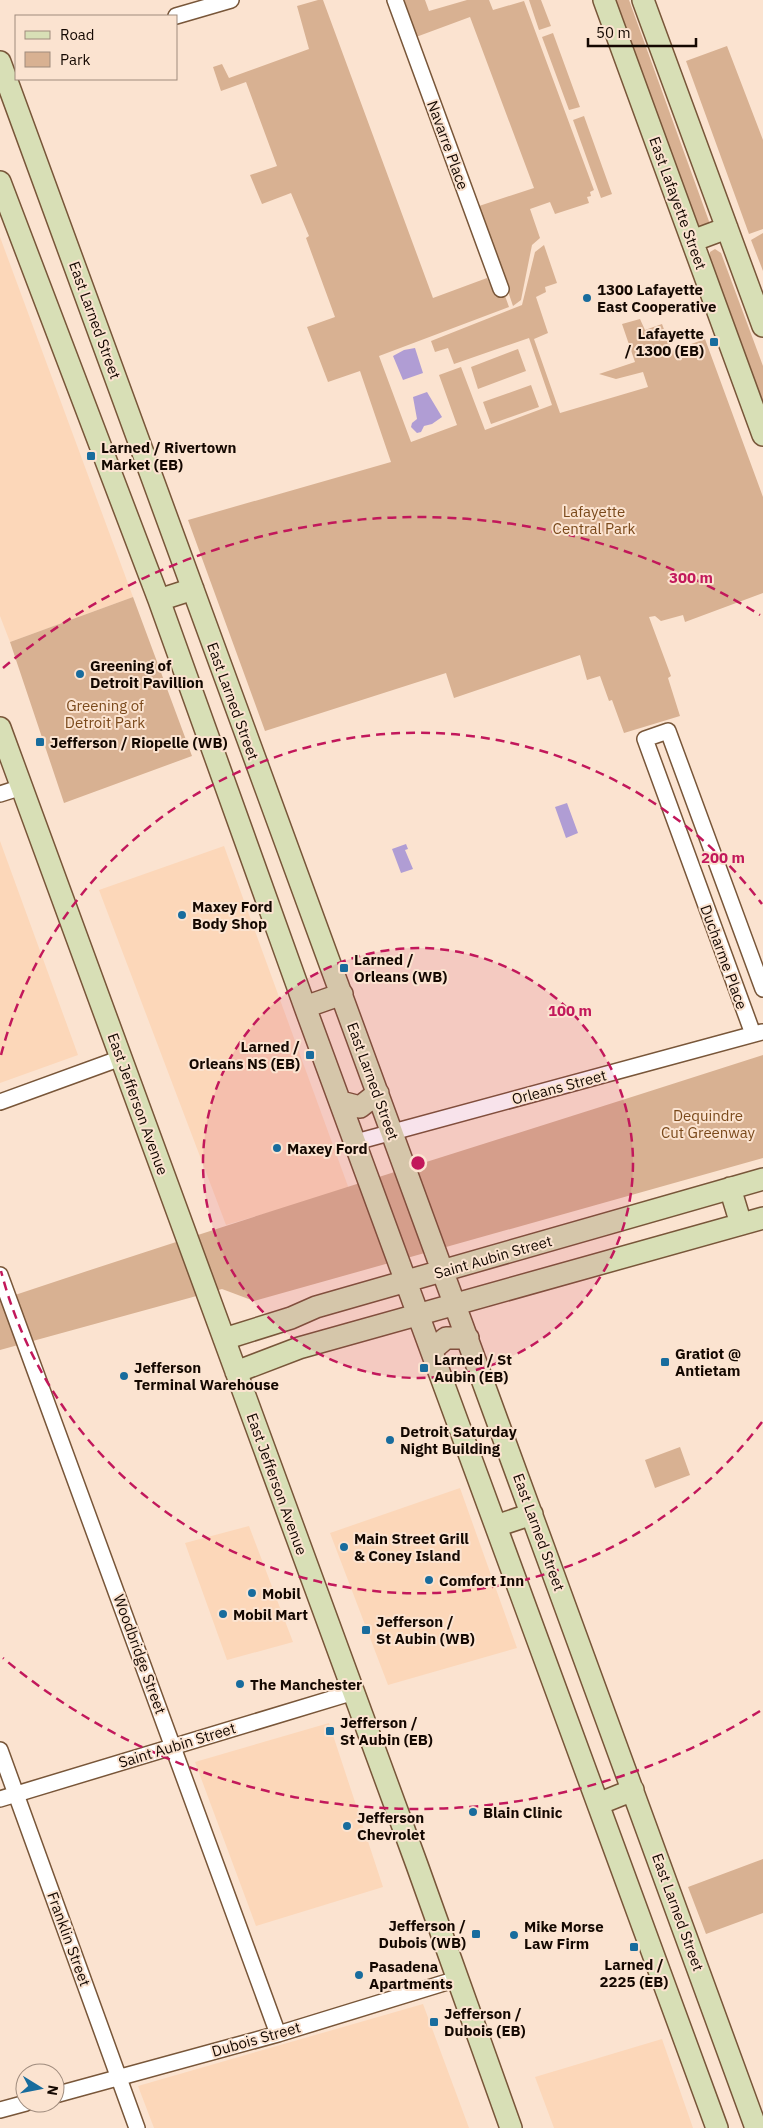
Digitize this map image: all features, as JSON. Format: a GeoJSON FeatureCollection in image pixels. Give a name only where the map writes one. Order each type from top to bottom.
{"type":"FeatureCollection","features":[{"type":"Feature","properties":{"kind":"street"},"geometry":{"type":"LineString","coordinates":[[178,15],[231,0]]}},
{"type":"Feature","properties":{"kind":"street","name":"Navarre Place"},"geometry":{"type":"LineString","coordinates":[[395,0],[501,289]]}},
{"type":"Feature","properties":{"kind":"street","name":"East Lafayette Street"},"geometry":{"type":"LineString","coordinates":[[604,0],[763,435]]}},
{"type":"Feature","properties":{"kind":"street"},"geometry":{"type":"LineString","coordinates":[[643,0],[763,326]]}},
{"type":"Feature","properties":{"kind":"street","name":"East Larned Street"},"geometry":{"type":"LineString","coordinates":[[5,66],[8,105],[193,589],[756,2128]]}},
{"type":"Feature","properties":{"kind":"street"},"geometry":{"type":"LineString","coordinates":[[0,182],[158,600],[305,1008],[356,1142],[717,2128]]}},
{"type":"Feature","properties":{"kind":"street"},"geometry":{"type":"LineString","coordinates":[[692,241],[727,228]]}},
{"type":"Feature","properties":{"kind":"street"},"geometry":{"type":"LineString","coordinates":[[158,600],[193,589]]}},
{"type":"Feature","properties":{"kind":"street","name":"East Jefferson Avenue"},"geometry":{"type":"LineString","coordinates":[[0,728],[354,1692],[511,2128]]}},
{"type":"Feature","properties":{"kind":"street","name":"Ducharme Place"},"geometry":{"type":"LineString","coordinates":[[758,1033],[696,880],[645,739],[668,731],[763,989]]}},
{"type":"Feature","properties":{"kind":"street"},"geometry":{"type":"LineString","coordinates":[[0,794],[22,787]]}},
{"type":"Feature","properties":{"kind":"street"},"geometry":{"type":"LineString","coordinates":[[696,880],[720,872]]}},
{"type":"Feature","properties":{"kind":"street"},"geometry":{"type":"LineString","coordinates":[[305,1008],[342,994]]}},
{"type":"Feature","properties":{"kind":"street","name":"Orleans Street"},"geometry":{"type":"LineString","coordinates":[[356,1142],[393,1134],[758,1033]]}},
{"type":"Feature","properties":{"kind":"street"},"geometry":{"type":"LineString","coordinates":[[0,1102],[121,1058]]}},
{"type":"Feature","properties":{"kind":"street"},"geometry":{"type":"LineString","coordinates":[[341,1102],[360,1107],[378,1093]]}},
{"type":"Feature","properties":{"kind":"street","name":"Saint Aubin Street"},"geometry":{"type":"LineString","coordinates":[[224,1339],[316,1307],[763,1179]]}},
{"type":"Feature","properties":{"kind":"street"},"geometry":{"type":"LineString","coordinates":[[730,1188],[741,1224]]}},
{"type":"Feature","properties":{"kind":"street"},"geometry":{"type":"LineString","coordinates":[[236,1372],[289,1352],[381,1325],[763,1218]]}},
{"type":"Feature","properties":{"kind":"street"},"geometry":{"type":"LineString","coordinates":[[480,1260],[479,1279],[491,1295]]}},
{"type":"Feature","properties":{"kind":"street","name":"Woodbridge Street"},"geometry":{"type":"LineString","coordinates":[[0,1275],[278,2034]]}},
{"type":"Feature","properties":{"kind":"street"},"geometry":{"type":"LineString","coordinates":[[373,1292],[382,1307],[381,1325]]}},
{"type":"Feature","properties":{"kind":"street"},"geometry":{"type":"LineString","coordinates":[[277,1322],[278,1339],[281,1345],[289,1352]]}},
{"type":"Feature","properties":{"kind":"street"},"geometry":{"type":"LineString","coordinates":[[432,1350],[446,1338],[468,1338]]}},
{"type":"Feature","properties":{"kind":"street"},"geometry":{"type":"LineString","coordinates":[[496,1526],[532,1514]]}},
{"type":"Feature","properties":{"kind":"street","name":"Saint Aubin Street"},"geometry":{"type":"LineString","coordinates":[[0,1799],[354,1692]]}},
{"type":"Feature","properties":{"kind":"street","name":"Franklin Street"},"geometry":{"type":"LineString","coordinates":[[0,1750],[136,2128]]}},
{"type":"Feature","properties":{"kind":"street"},"geometry":{"type":"LineString","coordinates":[[598,1804],[633,1790]]}},
{"type":"Feature","properties":{"kind":"street","name":"Dubois Street"},"geometry":{"type":"LineString","coordinates":[[65,2092],[278,2034],[457,1978]]}},
{"type":"Feature","properties":{"kind":"street"},"geometry":{"type":"LineString","coordinates":[[0,2110],[15,2106]]}},
{"type":"Feature","properties":{"kind":"shaded area"},"geometry":{"type":"Polygon","coordinates":[[[0,237],[133,597],[10,642],[0,616],[0,237]]]}},
{"type":"Feature","properties":{"kind":"shaded area"},"geometry":{"type":"Polygon","coordinates":[[[415,348],[423,373],[403,380],[393,356],[404,350],[415,348]]]}},
{"type":"Feature","properties":{"kind":"shaded area"},"geometry":{"type":"Polygon","coordinates":[[[427,392],[442,417],[432,424],[424,426],[421,432],[417,433],[411,427],[412,423],[417,419],[413,397],[427,392]]]}},
{"type":"Feature","properties":{"kind":"shaded area"},"geometry":{"type":"Polygon","coordinates":[[[567,803],[578,833],[566,838],[555,807],[567,803]]]}},
{"type":"Feature","properties":{"kind":"shaded area"},"geometry":{"type":"Polygon","coordinates":[[[0,841],[78,1055],[0,1083],[0,841]]]}},
{"type":"Feature","properties":{"kind":"shaded area"},"geometry":{"type":"Polygon","coordinates":[[[406,844],[408,849],[405,850],[413,869],[401,873],[392,849],[406,844]]]}},
{"type":"Feature","properties":{"kind":"shaded area"},"geometry":{"type":"Polygon","coordinates":[[[224,846],[349,1189],[226,1225],[99,890],[224,846]]]}},
{"type":"Feature","properties":{"kind":"shaded area"},"geometry":{"type":"Polygon","coordinates":[[[460,1488],[517,1648],[388,1685],[330,1533],[460,1488]]]}},
{"type":"Feature","properties":{"kind":"shaded area"},"geometry":{"type":"Polygon","coordinates":[[[249,1526],[293,1642],[227,1660],[185,1543],[249,1526]]]}},
{"type":"Feature","properties":{"kind":"shaded area"},"geometry":{"type":"Polygon","coordinates":[[[329,1723],[383,1887],[256,1926],[195,1762],[329,1723]]]}},
{"type":"Feature","properties":{"kind":"shaded area"},"geometry":{"type":"Polygon","coordinates":[[[423,2004],[469,2128],[154,2128],[138,2086],[423,2004]]]}},
{"type":"Feature","properties":{"kind":"shaded area"},"geometry":{"type":"Polygon","coordinates":[[[662,2039],[693,2128],[554,2128],[535,2077],[662,2039]]]}},
{"type":"Feature","properties":{"kind":"green space","name":"Lafayette Central Park"},"geometry":{"type":"Polygon","coordinates":[[[323,0],[433,298],[487,278],[494,293],[504,293],[509,307],[379,356],[411,442],[457,425],[439,375],[461,367],[485,430],[552,405],[529,338],[454,364],[448,348],[435,352],[431,341],[522,305],[535,252],[544,245],[557,283],[545,287],[546,292],[536,297],[548,333],[534,339],[560,413],[648,387],[643,372],[616,379],[599,374],[635,362],[622,324],[640,319],[645,330],[662,324],[672,351],[705,339],[763,497],[763,593],[685,622],[683,615],[661,621],[655,616],[649,617],[671,676],[668,678],[680,716],[624,733],[612,700],[609,701],[600,676],[587,680],[580,655],[454,698],[446,673],[265,731],[188,520],[391,462],[360,371],[328,382],[307,327],[335,317],[306,238],[309,236],[291,193],[262,204],[250,175],[277,166],[246,82],[221,91],[213,67],[222,64],[229,78],[309,49],[297,6],[323,0]]]}},
{"type":"Feature","properties":{"kind":"green space"},"geometry":{"type":"Polygon","coordinates":[[[404,0],[425,0],[429,11],[467,0],[489,0],[493,10],[524,1],[594,190],[590,192],[591,196],[587,197],[589,203],[555,214],[550,202],[530,209],[540,238],[532,245],[521,300],[513,306],[479,206],[534,188],[470,17],[416,37],[404,0]]]}},
{"type":"Feature","properties":{"kind":"green space"},"geometry":{"type":"Polygon","coordinates":[[[529,0],[541,0],[551,26],[539,30],[529,0]]]}},
{"type":"Feature","properties":{"kind":"green space"},"geometry":{"type":"Polygon","coordinates":[[[615,0],[629,0],[710,224],[700,228],[697,225],[615,0]]]}},
{"type":"Feature","properties":{"kind":"green space"},"geometry":{"type":"Polygon","coordinates":[[[553,33],[580,107],[569,110],[542,37],[553,33]]]}},
{"type":"Feature","properties":{"kind":"green space"},"geometry":{"type":"Polygon","coordinates":[[[727,46],[763,140],[763,229],[749,234],[686,61],[727,46]]]}},
{"type":"Feature","properties":{"kind":"green space"},"geometry":{"type":"Polygon","coordinates":[[[584,116],[612,194],[601,198],[573,120],[584,116]]]}},
{"type":"Feature","properties":{"kind":"green space"},"geometry":{"type":"Polygon","coordinates":[[[763,233],[763,271],[751,240],[763,233]]]}},
{"type":"Feature","properties":{"kind":"green space"},"geometry":{"type":"Polygon","coordinates":[[[715,249],[721,253],[763,366],[763,402],[710,257],[710,252],[715,249]]]}},
{"type":"Feature","properties":{"kind":"green space"},"geometry":{"type":"Polygon","coordinates":[[[518,349],[526,371],[478,389],[471,367],[518,349]]]}},
{"type":"Feature","properties":{"kind":"green space"},"geometry":{"type":"Polygon","coordinates":[[[531,385],[539,407],[491,424],[483,402],[531,385]]]}},
{"type":"Feature","properties":{"kind":"green space","name":"Greening of Detroit Park"},"geometry":{"type":"Polygon","coordinates":[[[133,597],[192,756],[64,803],[10,642],[133,597]]]}},
{"type":"Feature","properties":{"kind":"green space","name":"Dequindre Cut Greenway"},"geometry":{"type":"Polygon","coordinates":[[[763,1055],[763,1158],[254,1301],[222,1289],[0,1350],[0,1300],[763,1055]]]}},
{"type":"Feature","properties":{"kind":"green space"},"geometry":{"type":"Polygon","coordinates":[[[680,1447],[690,1475],[655,1488],[645,1460],[680,1447]]]}},
{"type":"Feature","properties":{"kind":"green space"},"geometry":{"type":"Polygon","coordinates":[[[763,1859],[763,1913],[706,1934],[688,1887],[763,1859]]]}},
{"type":"Feature","properties":{"kind":"place","name":"1300 Lafayette East Cooperative"},"geometry":{"type":"Point","coordinates":[587,298]}},
{"type":"Feature","properties":{"kind":"place","name":"Lafayette / 1300 (EB)"},"geometry":{"type":"Point","coordinates":[714,342]}},
{"type":"Feature","properties":{"kind":"place","name":"Larned / Rivertown Market (EB)"},"geometry":{"type":"Point","coordinates":[91,456]}},
{"type":"Feature","properties":{"kind":"place","name":"Greening of Detroit Pavillion"},"geometry":{"type":"Point","coordinates":[80,674]}},
{"type":"Feature","properties":{"kind":"place","name":"Jefferson / Riopelle (WB)"},"geometry":{"type":"Point","coordinates":[40,742]}},
{"type":"Feature","properties":{"kind":"place","name":"Maxey Ford Body Shop"},"geometry":{"type":"Point","coordinates":[182,915]}},
{"type":"Feature","properties":{"kind":"place","name":"Larned / Orleans (WB)"},"geometry":{"type":"Point","coordinates":[344,968]}},
{"type":"Feature","properties":{"kind":"place","name":"Larned / Orleans NS (EB)"},"geometry":{"type":"Point","coordinates":[310,1055]}},
{"type":"Feature","properties":{"kind":"place","name":"Maxey Ford"},"geometry":{"type":"Point","coordinates":[277,1148]}},
{"type":"Feature","properties":{"kind":"place","name":"Gratiot @ Antietam"},"geometry":{"type":"Point","coordinates":[665,1362]}},
{"type":"Feature","properties":{"kind":"place","name":"Larned / St Aubin (EB)"},"geometry":{"type":"Point","coordinates":[424,1368]}},
{"type":"Feature","properties":{"kind":"place","name":"Jefferson Terminal Warehouse"},"geometry":{"type":"Point","coordinates":[124,1376]}},
{"type":"Feature","properties":{"kind":"place","name":"Detroit Saturday Night Building"},"geometry":{"type":"Point","coordinates":[390,1440]}},
{"type":"Feature","properties":{"kind":"place","name":"Main Street Grill & Coney Island"},"geometry":{"type":"Point","coordinates":[344,1547]}},
{"type":"Feature","properties":{"kind":"place","name":"Comfort Inn"},"geometry":{"type":"Point","coordinates":[429,1580]}},
{"type":"Feature","properties":{"kind":"place","name":"Mobil"},"geometry":{"type":"Point","coordinates":[252,1593]}},
{"type":"Feature","properties":{"kind":"place","name":"Mobil Mart"},"geometry":{"type":"Point","coordinates":[223,1614]}},
{"type":"Feature","properties":{"kind":"place","name":"Jefferson / St Aubin (WB)"},"geometry":{"type":"Point","coordinates":[366,1630]}},
{"type":"Feature","properties":{"kind":"place","name":"The Manchester"},"geometry":{"type":"Point","coordinates":[240,1684]}},
{"type":"Feature","properties":{"kind":"place","name":"Jefferson / St Aubin (EB)"},"geometry":{"type":"Point","coordinates":[330,1731]}},
{"type":"Feature","properties":{"kind":"place","name":"Blain Clinic"},"geometry":{"type":"Point","coordinates":[473,1812]}},
{"type":"Feature","properties":{"kind":"place","name":"Jefferson Chevrolet"},"geometry":{"type":"Point","coordinates":[347,1826]}},
{"type":"Feature","properties":{"kind":"place","name":"Jefferson / Dubois (WB)"},"geometry":{"type":"Point","coordinates":[476,1934]}},
{"type":"Feature","properties":{"kind":"place","name":"Mike Morse Law Firm"},"geometry":{"type":"Point","coordinates":[514,1935]}},
{"type":"Feature","properties":{"kind":"place","name":"Larned / 2225 (EB)"},"geometry":{"type":"Point","coordinates":[634,1947]}},
{"type":"Feature","properties":{"kind":"place","name":"Pasadena Apartments"},"geometry":{"type":"Point","coordinates":[359,1975]}},
{"type":"Feature","properties":{"kind":"place","name":"Jefferson / Dubois (EB)"},"geometry":{"type":"Point","coordinates":[434,2022]}}]}
